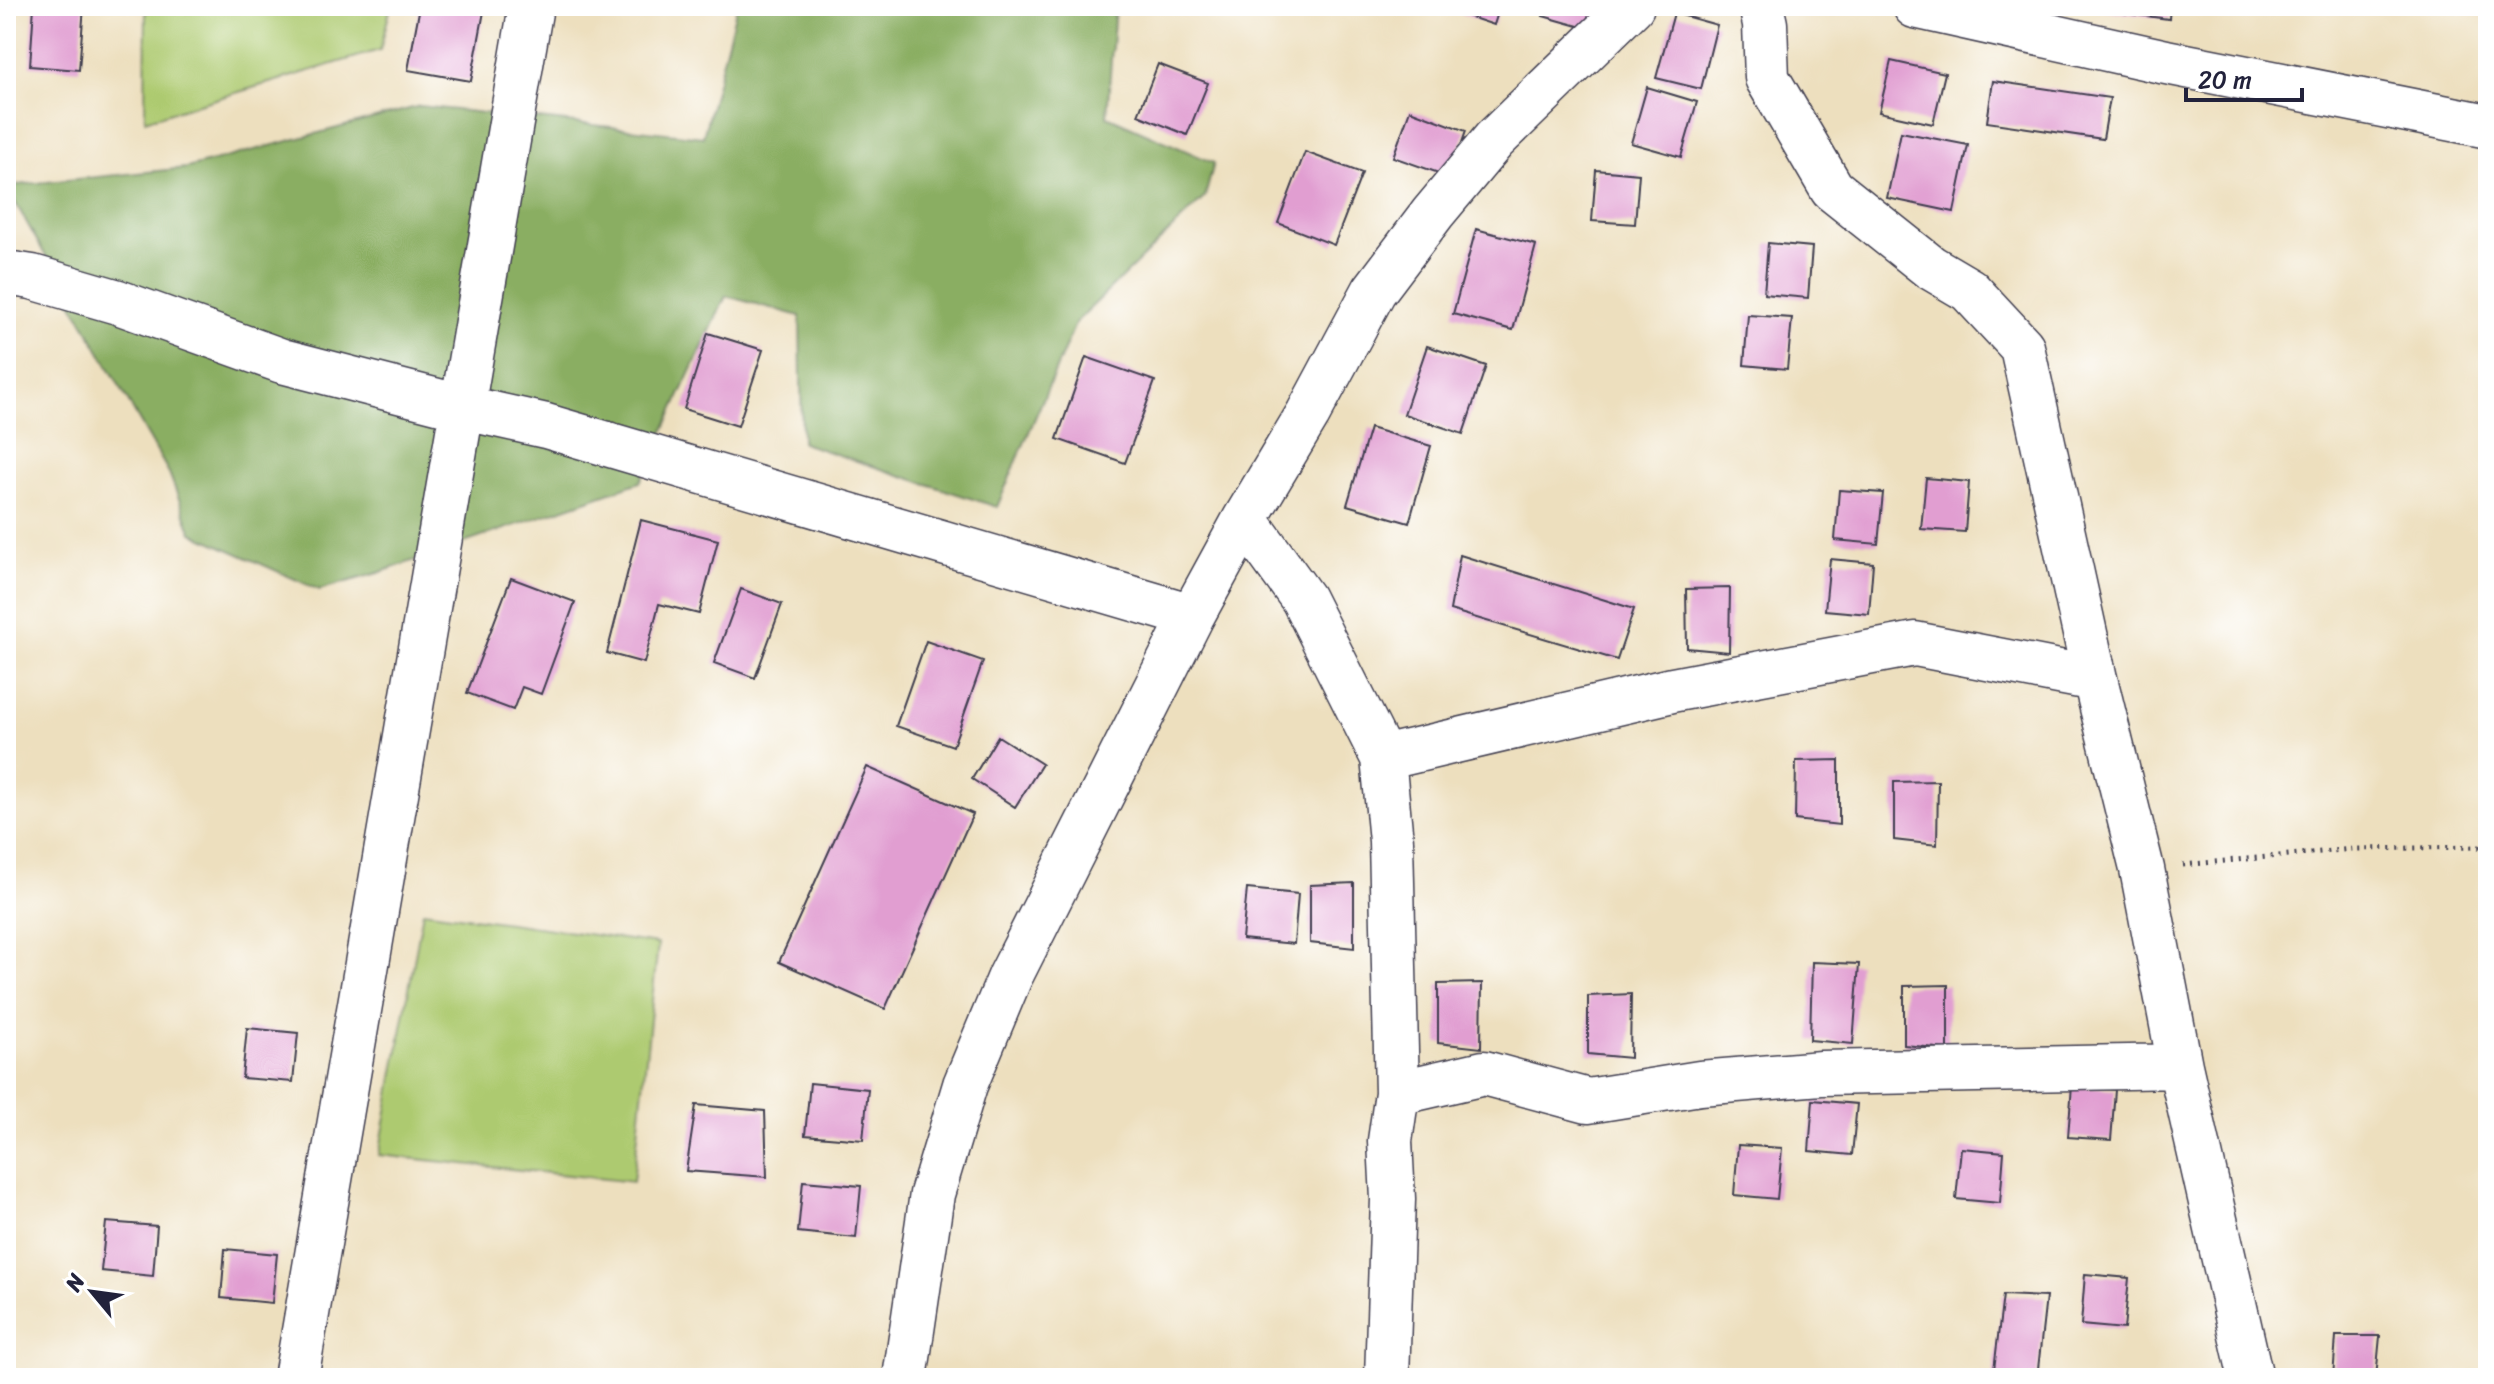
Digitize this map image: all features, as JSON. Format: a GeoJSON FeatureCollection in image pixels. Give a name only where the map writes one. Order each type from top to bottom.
{"type":"FeatureCollection","features":[{"type":"Feature","properties":{"kind":"street"},"geometry":{"type":"LineString","coordinates":[[296,1378],[531,6]]}},
{"type":"Feature","properties":{"kind":"street"},"geometry":{"type":"LineString","coordinates":[[905,1378],[932,1194],[965,1085],[1010,977],[1192,616],[1308,414],[1374,291],[1494,140],[1632,6]]}},
{"type":"Feature","properties":{"kind":"street"},"geometry":{"type":"LineString","coordinates":[[1761,6],[1765,24],[1767,78],[1832,189],[1930,267],[1969,290],[2022,347],[2095,679],[2142,869],[2180,1066],[2251,1378]]}},
{"type":"Feature","properties":{"kind":"street"},"geometry":{"type":"LineString","coordinates":[[1915,6],[2166,62],[2488,126]]}},
{"type":"Feature","properties":{"kind":"street"},"geometry":{"type":"LineString","coordinates":[[6,273],[32,277],[118,302],[282,361],[546,426],[1192,616]]}},
{"type":"Feature","properties":{"kind":"street"},"geometry":{"type":"LineString","coordinates":[[1245,519],[1303,599],[1383,758],[1391,841],[1397,1093],[1390,1141],[1393,1199],[1387,1378]]}},
{"type":"Feature","properties":{"kind":"street"},"geometry":{"type":"LineString","coordinates":[[1383,758],[1672,690],[1915,644],[2095,679]]}},
{"type":"Feature","properties":{"kind":"street"},"geometry":{"type":"LineString","coordinates":[[1397,1093],[1484,1073],[1588,1101],[1700,1083],[1821,1073],[2180,1066]]}},
{"type":"Feature","properties":{"kind":"path"},"geometry":{"type":"LineString","coordinates":[[2142,869],[2353,849],[2479,847],[2488,852]]}},
{"type":"Feature","properties":{"kind":"green space"},"geometry":{"type":"Polygon","coordinates":[[[146,6],[391,6],[380,50],[145,120],[146,6]]]}},
{"type":"Feature","properties":{"kind":"green space"},"geometry":{"type":"Polygon","coordinates":[[[737,6],[1115,6],[1107,116],[1214,163],[1205,197],[1076,322],[997,507],[802,443],[800,316],[726,296],[640,482],[378,573],[319,590],[192,533],[169,473],[6,186],[187,168],[420,106],[703,137],[737,6]]]}},
{"type":"Feature","properties":{"kind":"green space"},"geometry":{"type":"Polygon","coordinates":[[[423,911],[658,944],[633,1182],[379,1155],[423,911]]]}},
{"type":"Feature","properties":{"kind":"building"},"geometry":{"type":"Polygon","coordinates":[[[34,6],[84,6],[79,70],[30,66],[34,6]]]}},
{"type":"Feature","properties":{"kind":"building"},"geometry":{"type":"Polygon","coordinates":[[[420,6],[485,6],[471,81],[408,70],[420,6]]]}},
{"type":"Feature","properties":{"kind":"building"},"geometry":{"type":"Polygon","coordinates":[[[1437,6],[1500,6],[1494,25],[1437,6]]]}},
{"type":"Feature","properties":{"kind":"building"},"geometry":{"type":"Polygon","coordinates":[[[1546,6],[1603,6],[1596,31],[1543,16],[1546,6]]]}},
{"type":"Feature","properties":{"kind":"building"},"geometry":{"type":"Polygon","coordinates":[[[2094,6],[2170,6],[2169,19],[2094,9],[2094,6]]]}},
{"type":"Feature","properties":{"kind":"building"},"geometry":{"type":"Polygon","coordinates":[[[1674,13],[1717,25],[1701,89],[1656,78],[1674,13]]]}},
{"type":"Feature","properties":{"kind":"building"},"geometry":{"type":"Polygon","coordinates":[[[1891,61],[1945,73],[1933,124],[1879,112],[1891,61]]]}},
{"type":"Feature","properties":{"kind":"building"},"geometry":{"type":"Polygon","coordinates":[[[1158,64],[1208,83],[1187,135],[1138,115],[1158,64]]]}},
{"type":"Feature","properties":{"kind":"building"},"geometry":{"type":"Polygon","coordinates":[[[1993,81],[2110,98],[2103,139],[1987,122],[1993,81]]]}},
{"type":"Feature","properties":{"kind":"building"},"geometry":{"type":"Polygon","coordinates":[[[1647,87],[1697,102],[1681,157],[1631,143],[1647,87]]]}},
{"type":"Feature","properties":{"kind":"building"},"geometry":{"type":"Polygon","coordinates":[[[1410,110],[1466,131],[1450,177],[1393,157],[1410,110]]]}},
{"type":"Feature","properties":{"kind":"building"},"geometry":{"type":"Polygon","coordinates":[[[1901,132],[1968,145],[1954,212],[1887,198],[1901,132]]]}},
{"type":"Feature","properties":{"kind":"building"},"geometry":{"type":"Polygon","coordinates":[[[1305,152],[1362,173],[1334,245],[1278,223],[1305,152]]]}},
{"type":"Feature","properties":{"kind":"building"},"geometry":{"type":"Polygon","coordinates":[[[1596,170],[1639,174],[1635,224],[1592,221],[1596,170]]]}},
{"type":"Feature","properties":{"kind":"building"},"geometry":{"type":"Polygon","coordinates":[[[1476,229],[1536,245],[1513,330],[1453,314],[1476,229]]]}},
{"type":"Feature","properties":{"kind":"building"},"geometry":{"type":"Polygon","coordinates":[[[1768,243],[1812,247],[1808,298],[1764,294],[1768,243]]]}},
{"type":"Feature","properties":{"kind":"building"},"geometry":{"type":"Polygon","coordinates":[[[1748,315],[1792,318],[1787,369],[1744,365],[1748,315]]]}},
{"type":"Feature","properties":{"kind":"building"},"geometry":{"type":"Polygon","coordinates":[[[708,333],[763,350],[738,426],[684,409],[708,333]]]}},
{"type":"Feature","properties":{"kind":"building"},"geometry":{"type":"Polygon","coordinates":[[[1427,346],[1486,366],[1463,434],[1404,414],[1427,346]]]}},
{"type":"Feature","properties":{"kind":"building"},"geometry":{"type":"Polygon","coordinates":[[[1086,357],[1155,381],[1125,463],[1057,439],[1086,357]]]}},
{"type":"Feature","properties":{"kind":"building"},"geometry":{"type":"Polygon","coordinates":[[[1370,428],[1431,446],[1409,523],[1347,505],[1370,428]]]}},
{"type":"Feature","properties":{"kind":"building"},"geometry":{"type":"Polygon","coordinates":[[[1926,478],[1969,482],[1965,532],[1921,529],[1926,478]]]}},
{"type":"Feature","properties":{"kind":"building"},"geometry":{"type":"Polygon","coordinates":[[[1839,490],[1883,493],[1878,544],[1835,540],[1839,490]]]}},
{"type":"Feature","properties":{"kind":"building"},"geometry":{"type":"Polygon","coordinates":[[[641,520],[718,540],[699,614],[659,604],[644,663],[607,653],[641,520]]]}},
{"type":"Feature","properties":{"kind":"building"},"geometry":{"type":"Polygon","coordinates":[[[1460,555],[1634,609],[1617,660],[1450,610],[1460,555]]]}},
{"type":"Feature","properties":{"kind":"building"},"geometry":{"type":"Polygon","coordinates":[[[1830,559],[1873,563],[1869,614],[1825,610],[1830,559]]]}},
{"type":"Feature","properties":{"kind":"building"},"geometry":{"type":"Polygon","coordinates":[[[511,578],[575,602],[541,694],[522,687],[513,710],[467,693],[511,578]]]}},
{"type":"Feature","properties":{"kind":"building"},"geometry":{"type":"Polygon","coordinates":[[[1730,588],[1729,652],[1687,648],[1686,589],[1730,588]]]}},
{"type":"Feature","properties":{"kind":"building"},"geometry":{"type":"Polygon","coordinates":[[[741,589],[782,604],[755,678],[714,663],[741,589]]]}},
{"type":"Feature","properties":{"kind":"building"},"geometry":{"type":"Polygon","coordinates":[[[926,641],[983,661],[953,746],[896,726],[926,641]]]}},
{"type":"Feature","properties":{"kind":"building"},"geometry":{"type":"Polygon","coordinates":[[[998,736],[1042,764],[1015,807],[972,779],[998,736]]]}},
{"type":"Feature","properties":{"kind":"building"},"geometry":{"type":"Polygon","coordinates":[[[1839,760],[1839,825],[1795,820],[1796,761],[1839,760]]]}},
{"type":"Feature","properties":{"kind":"building"},"geometry":{"type":"Polygon","coordinates":[[[867,767],[973,814],[885,1009],[779,962],[867,767]]]}},
{"type":"Feature","properties":{"kind":"building"},"geometry":{"type":"Polygon","coordinates":[[[1938,781],[1937,845],[1894,840],[1894,782],[1938,781]]]}},
{"type":"Feature","properties":{"kind":"building"},"geometry":{"type":"Polygon","coordinates":[[[1354,883],[1354,948],[1310,943],[1310,885],[1354,883]]]}},
{"type":"Feature","properties":{"kind":"building"},"geometry":{"type":"Polygon","coordinates":[[[1247,889],[1298,894],[1294,944],[1242,939],[1247,889]]]}},
{"type":"Feature","properties":{"kind":"building"},"geometry":{"type":"Polygon","coordinates":[[[1812,962],[1859,964],[1853,1044],[1810,1040],[1812,962]]]}},
{"type":"Feature","properties":{"kind":"building"},"geometry":{"type":"Polygon","coordinates":[[[1482,983],[1481,1048],[1438,1043],[1438,984],[1482,983]]]}},
{"type":"Feature","properties":{"kind":"building"},"geometry":{"type":"Polygon","coordinates":[[[1948,985],[1948,1049],[1904,1045],[1904,986],[1948,985]]]}},
{"type":"Feature","properties":{"kind":"building"},"geometry":{"type":"Polygon","coordinates":[[[1631,994],[1630,1058],[1588,1054],[1588,996],[1631,994]]]}},
{"type":"Feature","properties":{"kind":"building"},"geometry":{"type":"Polygon","coordinates":[[[247,1028],[298,1033],[293,1082],[242,1078],[247,1028]]]}},
{"type":"Feature","properties":{"kind":"building"},"geometry":{"type":"Polygon","coordinates":[[[810,1083],[868,1089],[863,1140],[805,1135],[810,1083]]]}},
{"type":"Feature","properties":{"kind":"building"},"geometry":{"type":"Polygon","coordinates":[[[2072,1086],[2115,1090],[2111,1140],[2068,1137],[2072,1086]]]}},
{"type":"Feature","properties":{"kind":"building"},"geometry":{"type":"Polygon","coordinates":[[[1813,1100],[1857,1104],[1852,1155],[1809,1151],[1813,1100]]]}},
{"type":"Feature","properties":{"kind":"building"},"geometry":{"type":"Polygon","coordinates":[[[696,1105],[765,1111],[767,1177],[686,1171],[696,1105]]]}},
{"type":"Feature","properties":{"kind":"building"},"geometry":{"type":"Polygon","coordinates":[[[1738,1145],[1782,1148],[1777,1199],[1734,1195],[1738,1145]]]}},
{"type":"Feature","properties":{"kind":"building"},"geometry":{"type":"Polygon","coordinates":[[[1961,1148],[2004,1152],[2000,1203],[1956,1199],[1961,1148]]]}},
{"type":"Feature","properties":{"kind":"building"},"geometry":{"type":"Polygon","coordinates":[[[803,1181],[861,1186],[856,1238],[798,1232],[803,1181]]]}},
{"type":"Feature","properties":{"kind":"building"},"geometry":{"type":"Polygon","coordinates":[[[106,1222],[157,1226],[153,1276],[101,1271],[106,1222]]]}},
{"type":"Feature","properties":{"kind":"building"},"geometry":{"type":"Polygon","coordinates":[[[225,1249],[277,1254],[272,1303],[221,1298],[225,1249]]]}},
{"type":"Feature","properties":{"kind":"building"},"geometry":{"type":"Polygon","coordinates":[[[2085,1274],[2129,1278],[2124,1329],[2081,1325],[2085,1274]]]}},
{"type":"Feature","properties":{"kind":"building"},"geometry":{"type":"Polygon","coordinates":[[[2003,1295],[2046,1297],[2037,1378],[1993,1378],[2003,1295]]]}},
{"type":"Feature","properties":{"kind":"building"},"geometry":{"type":"Polygon","coordinates":[[[2336,1336],[2380,1336],[2376,1378],[2333,1378],[2336,1336]]]}}]}
